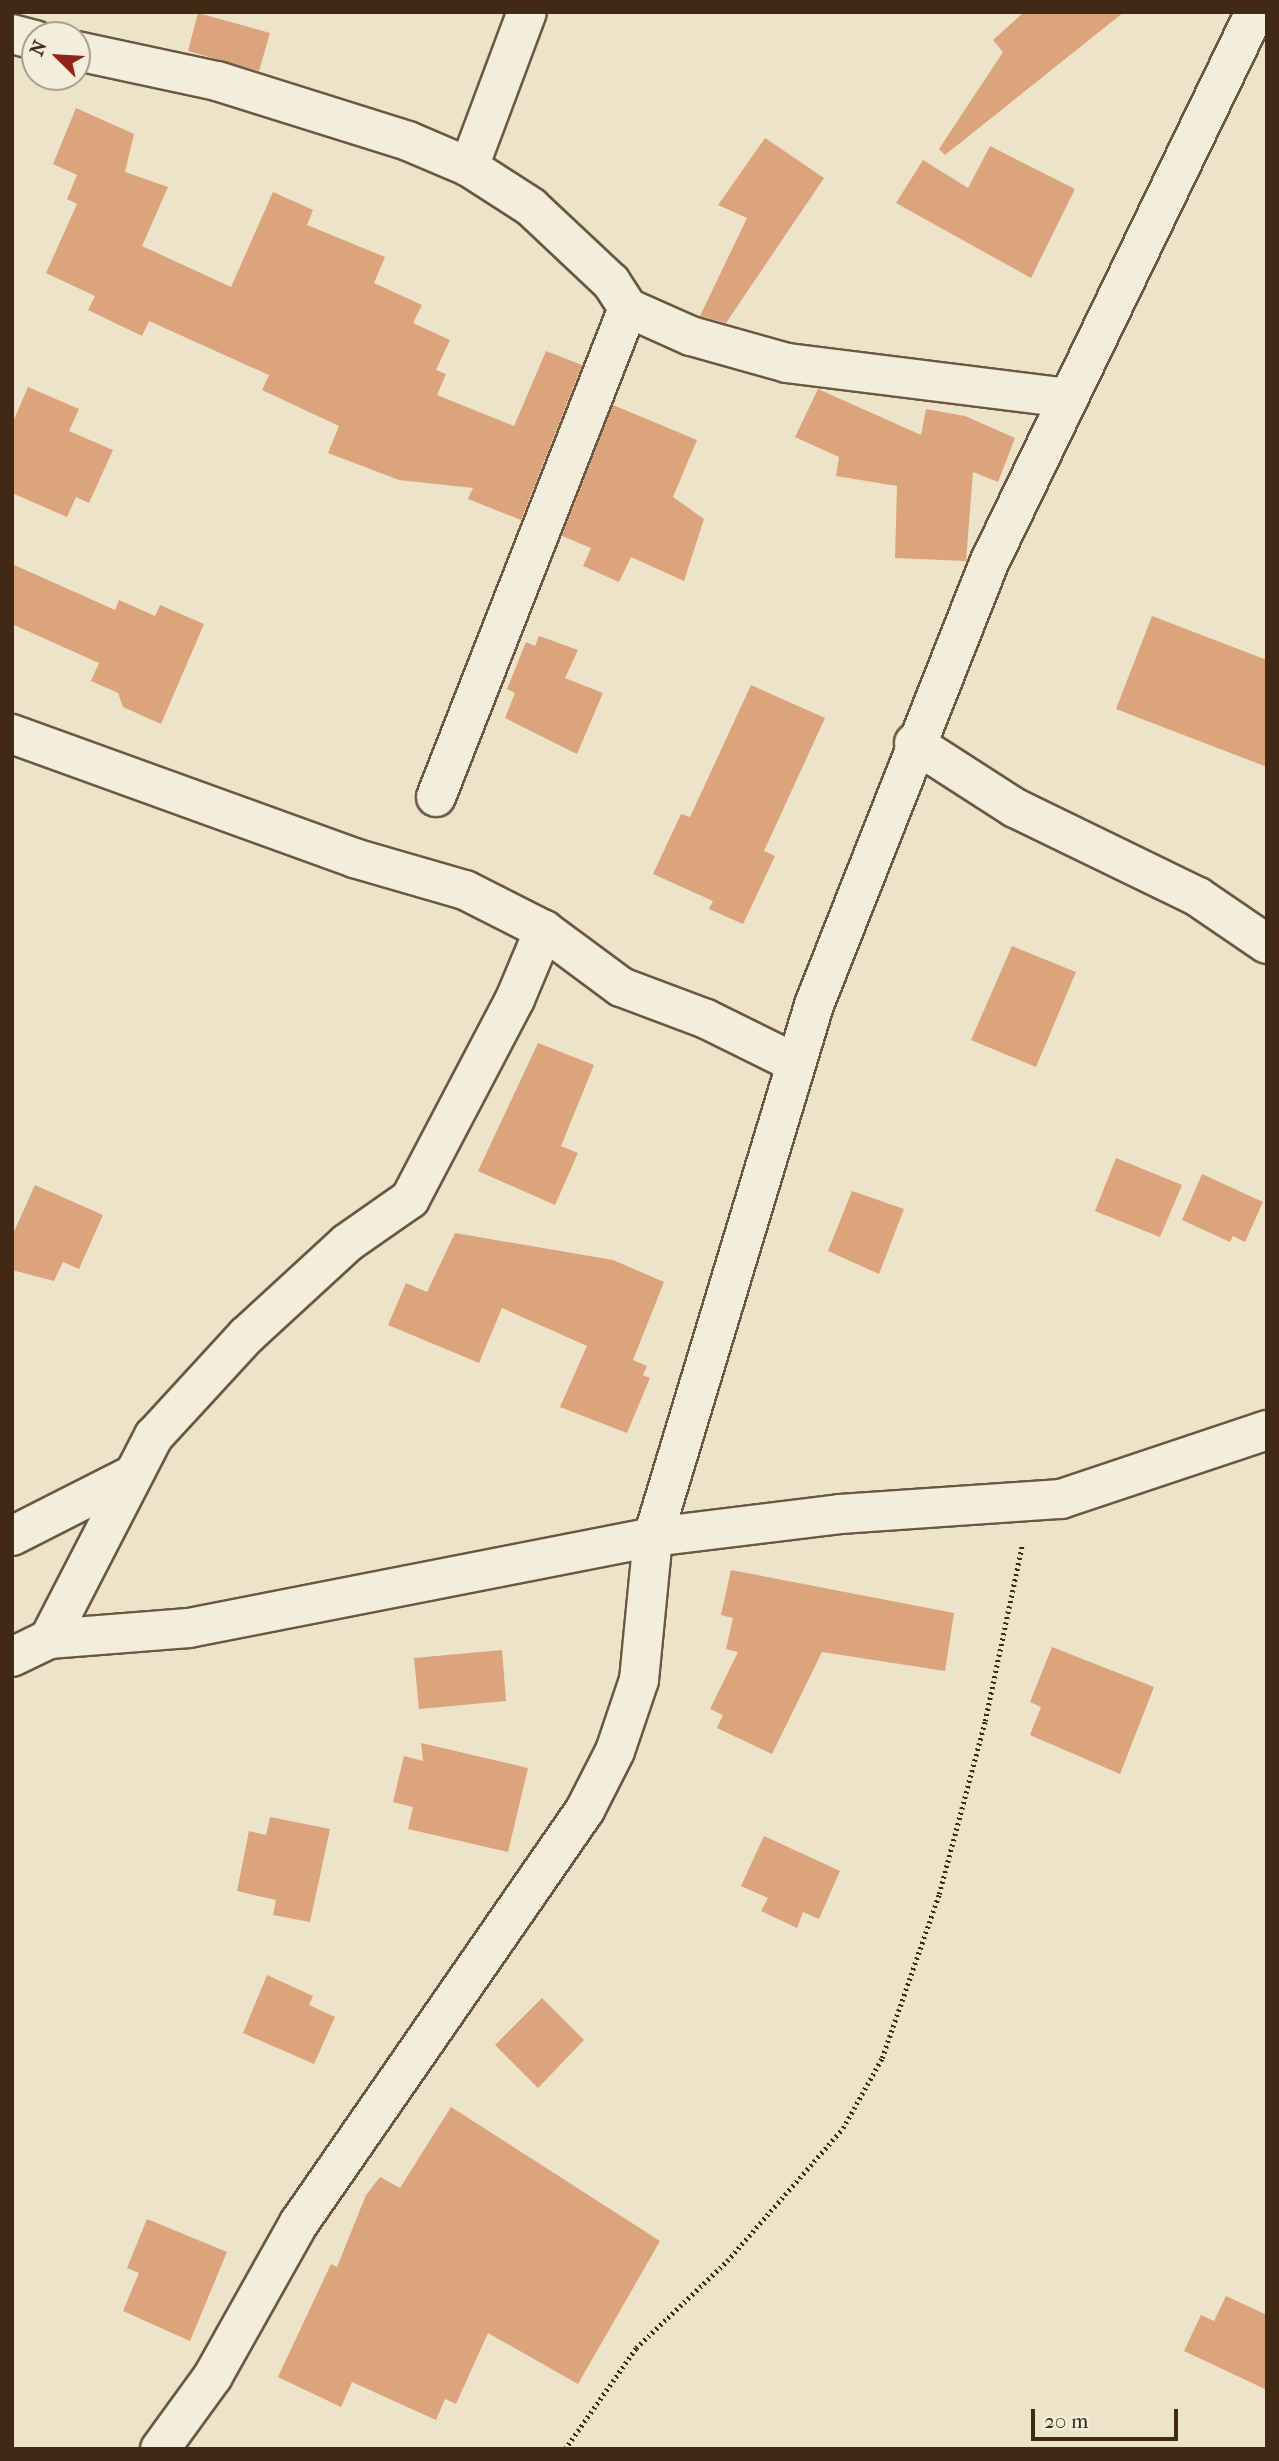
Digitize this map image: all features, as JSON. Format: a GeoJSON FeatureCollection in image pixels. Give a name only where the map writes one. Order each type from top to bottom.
{"type":"FeatureCollection","features":[{"type":"Feature","properties":{"kind":"street"},"geometry":{"type":"LineString","coordinates":[[469,167],[527,12]]}},
{"type":"Feature","properties":{"kind":"street"},"geometry":{"type":"LineString","coordinates":[[160,2449],[213,2376],[299,2222],[585,1811],[615,1751],[639,1680],[653,1537],[795,1063],[914,743],[1068,398],[1255,12]]}},
{"type":"Feature","properties":{"kind":"street"},"geometry":{"type":"LineString","coordinates":[[91,54],[217,81],[408,141],[469,167],[531,207],[611,282],[628,309],[691,336],[787,363],[1068,398]]}},
{"type":"Feature","properties":{"kind":"street"},"geometry":{"type":"LineString","coordinates":[[436,797],[628,309]]}},
{"type":"Feature","properties":{"kind":"street"},"geometry":{"type":"LineString","coordinates":[[12,734],[354,858],[466,890],[544,930],[621,987],[795,1063]]}},
{"type":"Feature","properties":{"kind":"street"},"geometry":{"type":"LineString","coordinates":[[914,743],[1015,808],[1198,897],[1267,944]]}},
{"type":"Feature","properties":{"kind":"street"},"geometry":{"type":"LineString","coordinates":[[49,1639],[153,1436],[246,1336],[348,1243],[410,1199],[515,999],[544,930]]}},
{"type":"Feature","properties":{"kind":"street"},"geometry":{"type":"LineString","coordinates":[[12,1657],[49,1639],[189,1628],[653,1537],[1031,1501],[1091,1492],[1267,1430]]}},
{"type":"Feature","properties":{"kind":"street"},"geometry":{"type":"LineString","coordinates":[[12,1536],[132,1475]]}},
{"type":"Feature","properties":{"kind":"path"},"geometry":{"type":"LineString","coordinates":[[565,2449],[636,2348],[736,2251],[843,2128],[882,2058],[939,1894],[985,1721],[1031,1501]]}},
{"type":"Feature","properties":{"kind":"building"},"geometry":{"type":"Polygon","coordinates":[[[1024,12],[1124,12],[945,155],[939,149],[1003,52],[993,40],[1024,12]]]}},
{"type":"Feature","properties":{"kind":"building"},"geometry":{"type":"Polygon","coordinates":[[[198,13],[270,33],[259,71],[188,51],[198,13]]]}},
{"type":"Feature","properties":{"kind":"building"},"geometry":{"type":"Polygon","coordinates":[[[76,108],[134,134],[125,172],[168,187],[142,246],[231,287],[273,192],[313,210],[307,225],[385,257],[374,283],[422,305],[413,323],[450,340],[436,370],[446,374],[437,395],[514,426],[546,351],[582,365],[521,520],[468,499],[473,488],[399,480],[328,453],[339,426],[262,390],[269,375],[149,321],[142,336],[88,310],[95,296],[46,273],[77,204],[67,199],[77,175],[53,164],[76,108]]]}},
{"type":"Feature","properties":{"kind":"building"},"geometry":{"type":"Polygon","coordinates":[[[765,138],[824,178],[726,323],[700,316],[747,218],[718,205],[765,138]]]}},
{"type":"Feature","properties":{"kind":"building"},"geometry":{"type":"Polygon","coordinates":[[[990,146],[1075,189],[1031,278],[896,203],[923,160],[968,188],[990,146]]]}},
{"type":"Feature","properties":{"kind":"building"},"geometry":{"type":"Polygon","coordinates":[[[28,387],[79,409],[69,431],[113,450],[89,503],[76,497],[67,517],[12,493],[12,424],[28,387]]]}},
{"type":"Feature","properties":{"kind":"building"},"geometry":{"type":"Polygon","coordinates":[[[818,389],[921,435],[926,409],[965,416],[1015,438],[998,482],[973,472],[966,561],[895,558],[897,486],[836,476],[839,457],[795,437],[818,389]]]}},
{"type":"Feature","properties":{"kind":"building"},"geometry":{"type":"Polygon","coordinates":[[[613,405],[697,440],[673,497],[704,519],[684,581],[631,557],[619,582],[583,566],[591,548],[562,536],[613,405]]]}},
{"type":"Feature","properties":{"kind":"building"},"geometry":{"type":"Polygon","coordinates":[[[12,564],[115,610],[119,600],[155,616],[160,605],[204,624],[161,724],[123,707],[118,693],[91,681],[99,663],[12,624],[12,564]]]}},
{"type":"Feature","properties":{"kind":"building"},"geometry":{"type":"Polygon","coordinates":[[[1152,616],[1267,660],[1267,767],[1116,709],[1152,616]]]}},
{"type":"Feature","properties":{"kind":"building"},"geometry":{"type":"Polygon","coordinates":[[[539,636],[578,650],[565,678],[603,693],[577,754],[505,718],[515,693],[507,689],[526,642],[535,646],[539,636]]]}},
{"type":"Feature","properties":{"kind":"building"},"geometry":{"type":"Polygon","coordinates":[[[751,685],[825,718],[764,851],[775,856],[743,924],[709,909],[713,901],[653,874],[681,814],[690,817],[751,685]]]}},
{"type":"Feature","properties":{"kind":"building"},"geometry":{"type":"Polygon","coordinates":[[[1012,946],[1076,972],[1036,1067],[971,1040],[1012,946]]]}},
{"type":"Feature","properties":{"kind":"building"},"geometry":{"type":"Polygon","coordinates":[[[538,1043],[594,1065],[561,1146],[578,1153],[555,1205],[478,1171],[538,1043]]]}},
{"type":"Feature","properties":{"kind":"building"},"geometry":{"type":"Polygon","coordinates":[[[1116,1158],[1182,1185],[1160,1237],[1095,1211],[1116,1158]]]}},
{"type":"Feature","properties":{"kind":"building"},"geometry":{"type":"Polygon","coordinates":[[[1202,1174],[1263,1202],[1245,1242],[1233,1236],[1230,1242],[1182,1220],[1202,1174]]]}},
{"type":"Feature","properties":{"kind":"building"},"geometry":{"type":"Polygon","coordinates":[[[35,1185],[103,1215],[79,1269],[63,1262],[54,1281],[12,1270],[12,1236],[35,1185]]]}},
{"type":"Feature","properties":{"kind":"building"},"geometry":{"type":"Polygon","coordinates":[[[852,1191],[904,1209],[879,1274],[828,1251],[852,1191]]]}},
{"type":"Feature","properties":{"kind":"building"},"geometry":{"type":"Polygon","coordinates":[[[455,1233],[613,1260],[664,1282],[633,1360],[647,1366],[643,1375],[650,1378],[627,1433],[560,1407],[587,1346],[502,1308],[479,1363],[388,1325],[406,1283],[427,1292],[455,1233]]]}},
{"type":"Feature","properties":{"kind":"building"},"geometry":{"type":"Polygon","coordinates":[[[731,1570],[954,1613],[945,1671],[822,1652],[772,1754],[717,1728],[723,1715],[710,1709],[738,1652],[726,1649],[733,1618],[721,1615],[731,1570]]]}},
{"type":"Feature","properties":{"kind":"building"},"geometry":{"type":"Polygon","coordinates":[[[1052,1647],[1154,1687],[1120,1774],[1030,1735],[1041,1707],[1030,1702],[1052,1647]]]}},
{"type":"Feature","properties":{"kind":"building"},"geometry":{"type":"Polygon","coordinates":[[[502,1650],[506,1701],[419,1709],[414,1658],[502,1650]]]}},
{"type":"Feature","properties":{"kind":"building"},"geometry":{"type":"Polygon","coordinates":[[[421,1743],[528,1768],[508,1852],[408,1829],[413,1807],[393,1802],[404,1756],[423,1761],[421,1743]]]}},
{"type":"Feature","properties":{"kind":"building"},"geometry":{"type":"Polygon","coordinates":[[[270,1817],[330,1829],[310,1922],[273,1915],[276,1900],[237,1891],[249,1831],[266,1835],[270,1817]]]}},
{"type":"Feature","properties":{"kind":"building"},"geometry":{"type":"Polygon","coordinates":[[[764,1836],[840,1871],[819,1919],[803,1912],[797,1928],[761,1911],[768,1898],[741,1886],[764,1836]]]}},
{"type":"Feature","properties":{"kind":"building"},"geometry":{"type":"Polygon","coordinates":[[[267,1975],[313,1996],[309,2005],[335,2017],[314,2064],[243,2033],[267,1975]]]}},
{"type":"Feature","properties":{"kind":"building"},"geometry":{"type":"Polygon","coordinates":[[[542,1998],[584,2040],[538,2088],[495,2045],[542,1998]]]}},
{"type":"Feature","properties":{"kind":"building"},"geometry":{"type":"Polygon","coordinates":[[[451,2107],[660,2241],[578,2384],[488,2333],[456,2404],[445,2399],[436,2420],[352,2382],[341,2407],[278,2377],[331,2264],[337,2267],[366,2195],[380,2177],[400,2188],[451,2107]]]}},
{"type":"Feature","properties":{"kind":"building"},"geometry":{"type":"Polygon","coordinates":[[[147,2219],[227,2252],[190,2341],[123,2311],[139,2273],[127,2268],[147,2219]]]}},
{"type":"Feature","properties":{"kind":"building"},"geometry":{"type":"Polygon","coordinates":[[[1226,2296],[1267,2315],[1267,2390],[1184,2351],[1201,2315],[1214,2321],[1226,2296]]]}}]}
